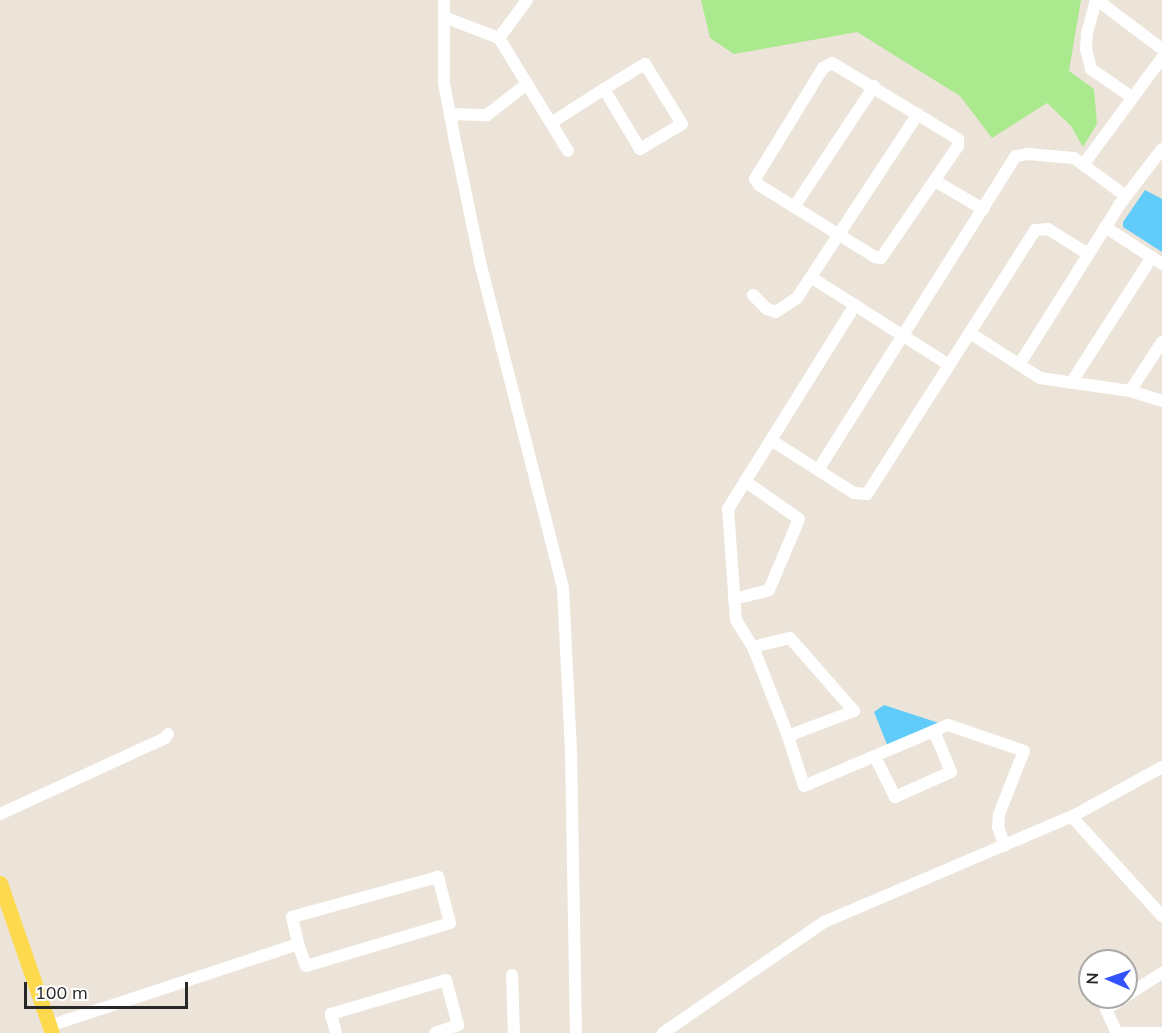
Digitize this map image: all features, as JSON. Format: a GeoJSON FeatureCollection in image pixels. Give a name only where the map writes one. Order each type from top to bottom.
{"type":"FeatureCollection","features":[{"type":"Feature","properties":{"kind":"main road"},"geometry":{"type":"LineString","coordinates":[[0,883],[50,1029]]}},
{"type":"Feature","properties":{"kind":"street"},"geometry":{"type":"LineString","coordinates":[[444,0],[444,83],[480,266],[563,588],[571,750],[576,1033]]}},
{"type":"Feature","properties":{"kind":"street"},"geometry":{"type":"LineString","coordinates":[[499,38],[527,0]]}},
{"type":"Feature","properties":{"kind":"street"},"geometry":{"type":"LineString","coordinates":[[1132,98],[1091,69],[1086,49],[1097,0],[1162,49]]}},
{"type":"Feature","properties":{"kind":"street"},"geometry":{"type":"LineString","coordinates":[[444,17],[499,38],[568,151]]}},
{"type":"Feature","properties":{"kind":"street"},"geometry":{"type":"LineString","coordinates":[[1083,165],[1162,58]]}},
{"type":"Feature","properties":{"kind":"street"},"geometry":{"type":"LineString","coordinates":[[551,123],[604,89],[645,64],[682,124],[640,149],[604,89]]}},
{"type":"Feature","properties":{"kind":"street"},"geometry":{"type":"LineString","coordinates":[[827,64],[838,64],[874,86],[958,139],[958,146],[881,258],[875,257],[794,207],[755,179],[827,64]]}},
{"type":"Feature","properties":{"kind":"street"},"geometry":{"type":"LineString","coordinates":[[450,114],[487,115],[527,84]]}},
{"type":"Feature","properties":{"kind":"street"},"geometry":{"type":"LineString","coordinates":[[794,207],[874,86]]}},
{"type":"Feature","properties":{"kind":"street"},"geometry":{"type":"LineString","coordinates":[[753,296],[767,309],[776,312],[797,298],[918,114]]}},
{"type":"Feature","properties":{"kind":"street"},"geometry":{"type":"LineString","coordinates":[[1019,365],[1105,227],[1162,149]]}},
{"type":"Feature","properties":{"kind":"street"},"geometry":{"type":"LineString","coordinates":[[818,470],[1016,156],[1022,154],[1074,158],[1126,196]]}},
{"type":"Feature","properties":{"kind":"street"},"geometry":{"type":"LineString","coordinates":[[935,181],[983,209]]}},
{"type":"Feature","properties":{"kind":"street"},"geometry":{"type":"LineString","coordinates":[[1071,383],[1157,261],[1105,227]]}},
{"type":"Feature","properties":{"kind":"street"},"geometry":{"type":"LineString","coordinates":[[771,440],[855,493],[867,494],[1035,230],[1048,228],[1088,254]]}},
{"type":"Feature","properties":{"kind":"street"},"geometry":{"type":"LineString","coordinates":[[812,278],[949,365]]}},
{"type":"Feature","properties":{"kind":"street"},"geometry":{"type":"LineString","coordinates":[[855,305],[728,509],[736,621],[753,647],[788,736],[804,786],[875,758],[948,725],[1024,751],[999,814],[998,827],[1005,846]]}},
{"type":"Feature","properties":{"kind":"street"},"geometry":{"type":"LineString","coordinates":[[970,333],[1040,378],[1131,391],[1162,401]]}},
{"type":"Feature","properties":{"kind":"street"},"geometry":{"type":"LineString","coordinates":[[1131,391],[1162,342]]}},
{"type":"Feature","properties":{"kind":"street"},"geometry":{"type":"LineString","coordinates":[[734,599],[769,590],[799,519],[745,481]]}},
{"type":"Feature","properties":{"kind":"street"},"geometry":{"type":"LineString","coordinates":[[753,647],[790,638],[854,711],[788,736]]}},
{"type":"Feature","properties":{"kind":"street"},"geometry":{"type":"LineString","coordinates":[[875,758],[895,797],[942,777],[951,772],[934,731]]}},
{"type":"Feature","properties":{"kind":"street"},"geometry":{"type":"LineString","coordinates":[[0,814],[165,738],[168,734]]}},
{"type":"Feature","properties":{"kind":"street"},"geometry":{"type":"LineString","coordinates":[[663,1033],[824,922],[1072,817],[1162,767]]}},
{"type":"Feature","properties":{"kind":"street"},"geometry":{"type":"LineString","coordinates":[[1072,817],[1162,916]]}},
{"type":"Feature","properties":{"kind":"street"},"geometry":{"type":"LineString","coordinates":[[438,877],[450,923],[306,966],[298,944],[292,917],[438,877]]}},
{"type":"Feature","properties":{"kind":"street"},"geometry":{"type":"LineString","coordinates":[[50,1029],[298,944]]}},
{"type":"Feature","properties":{"kind":"street"},"geometry":{"type":"LineString","coordinates":[[1138,989],[1162,973]]}},
{"type":"Feature","properties":{"kind":"street"},"geometry":{"type":"LineString","coordinates":[[512,975],[514,1033]]}},
{"type":"Feature","properties":{"kind":"street"},"geometry":{"type":"LineString","coordinates":[[336,1033],[331,1014],[446,980],[458,1025],[435,1033]]}},
{"type":"Feature","properties":{"kind":"street"},"geometry":{"type":"LineString","coordinates":[[1106,1009],[1116,1033],[1160,1032]]}},
{"type":"Feature","properties":{"kind":"green space"},"geometry":{"type":"Polygon","coordinates":[[[701,0],[1081,0],[1069,71],[1094,89],[1097,124],[1083,147],[1071,126],[1047,103],[992,138],[960,96],[857,32],[734,54],[710,38],[701,0]]]}},
{"type":"Feature","properties":{"kind":"water"},"geometry":{"type":"Polygon","coordinates":[[[1145,190],[1162,199],[1162,252],[1123,227],[1123,222],[1145,190]]]}},
{"type":"Feature","properties":{"kind":"water"},"geometry":{"type":"Polygon","coordinates":[[[884,705],[942,724],[888,747],[874,712],[884,705]]]}}]}
